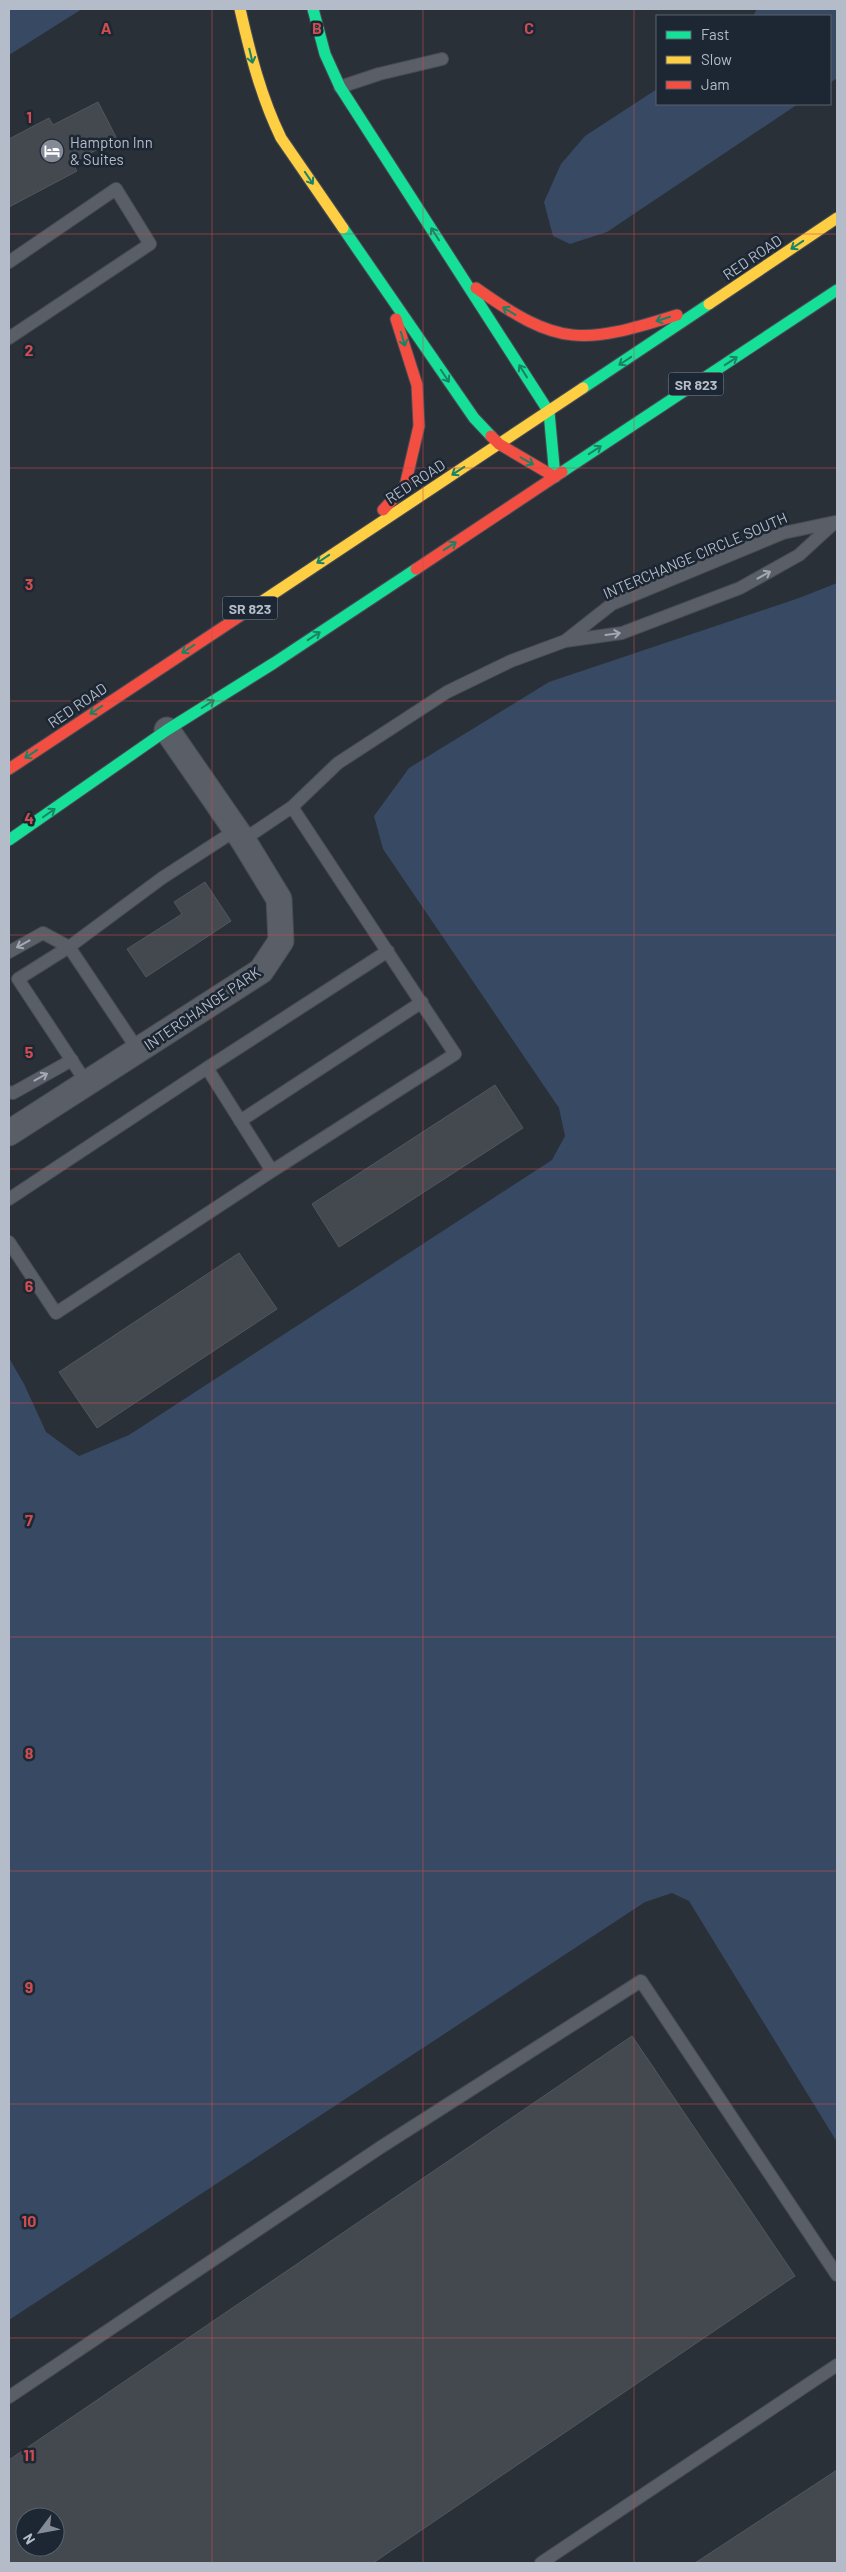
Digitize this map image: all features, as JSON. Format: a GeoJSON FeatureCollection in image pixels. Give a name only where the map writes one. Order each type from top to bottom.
{"type":"FeatureCollection","features":[{"type":"Feature","properties":{"kind":"main road"},"geometry":{"type":"LineString","coordinates":[[240,9],[253,67],[271,117],[281,138],[474,418],[499,444],[555,477]]}},
{"type":"Feature","properties":{"kind":"main road"},"geometry":{"type":"LineString","coordinates":[[313,9],[325,54],[340,87],[549,412],[555,477]]}},
{"type":"Feature","properties":{"kind":"main road","name":"RED ROAD"},"geometry":{"type":"LineString","coordinates":[[9,769],[364,532],[549,412],[837,218]]}},
{"type":"Feature","properties":{"kind":"main road"},"geometry":{"type":"LineString","coordinates":[[464,278],[520,318],[537,327],[563,336],[604,337],[709,304]]}},
{"type":"Feature","properties":{"kind":"main road","name":"SR 823"},"geometry":{"type":"LineString","coordinates":[[9,840],[167,730],[274,663],[837,290]]}},
{"type":"Feature","properties":{"kind":"main road"},"geometry":{"type":"LineString","coordinates":[[364,532],[405,486],[419,426],[417,385],[388,293]]}},
{"type":"Feature","properties":{"kind":"street","name":"INTERCHANGE PARK"},"geometry":{"type":"LineString","coordinates":[[9,1132],[261,972],[281,941],[278,899],[240,835],[167,730]]}},
{"type":"Feature","properties":{"kind":"lane"},"geometry":{"type":"LineString","coordinates":[[340,87],[379,74],[442,60]]}},
{"type":"Feature","properties":{"kind":"lane"},"geometry":{"type":"LineString","coordinates":[[9,260],[116,189],[150,244],[9,338]]}},
{"type":"Feature","properties":{"kind":"lane"},"geometry":{"type":"LineString","coordinates":[[565,640],[622,633],[740,588],[799,555],[837,522]]}},
{"type":"Feature","properties":{"kind":"lane","name":"INTERCHANGE CIRCLE SOUTH"},"geometry":{"type":"LineString","coordinates":[[72,1060],[18,979],[68,946],[162,878],[292,807],[338,763],[447,692],[511,661],[565,640],[612,604],[783,533],[837,522]]}},
{"type":"Feature","properties":{"kind":"lane"},"geometry":{"type":"LineString","coordinates":[[9,1242],[56,1313],[272,1171],[455,1054],[292,807]]}},
{"type":"Feature","properties":{"kind":"lane"},"geometry":{"type":"LineString","coordinates":[[9,952],[43,933],[68,946],[138,1050]]}},
{"type":"Feature","properties":{"kind":"lane"},"geometry":{"type":"LineString","coordinates":[[9,1199],[388,951]]}},
{"type":"Feature","properties":{"kind":"lane"},"geometry":{"type":"LineString","coordinates":[[240,1120],[422,1002]]}},
{"type":"Feature","properties":{"kind":"lane"},"geometry":{"type":"LineString","coordinates":[[9,1092],[13,1093],[72,1060],[86,1082]]}},
{"type":"Feature","properties":{"kind":"lane"},"geometry":{"type":"LineString","coordinates":[[207,1068],[272,1171]]}},
{"type":"Feature","properties":{"kind":"lane"},"geometry":{"type":"LineString","coordinates":[[9,2397],[381,2147],[641,1981],[837,2275]]}},
{"type":"Feature","properties":{"kind":"lane"},"geometry":{"type":"LineString","coordinates":[[541,2563],[837,2365]]}},
{"type":"Feature","properties":{"kind":"water"},"geometry":{"type":"Polygon","coordinates":[[[9,9],[82,9],[9,55],[9,9]]]}},
{"type":"Feature","properties":{"kind":"water"},"geometry":{"type":"Polygon","coordinates":[[[757,9],[837,9],[837,78],[831,82],[831,15],[754,15],[757,9]]]}},
{"type":"Feature","properties":{"kind":"water"},"geometry":{"type":"Polygon","coordinates":[[[656,90],[656,105],[797,105],[607,232],[570,244],[553,236],[544,202],[561,164],[585,136],[656,90]]]}},
{"type":"Feature","properties":{"kind":"water"},"geometry":{"type":"Polygon","coordinates":[[[837,583],[837,2142],[689,1901],[672,1893],[645,1902],[9,2320],[9,1358],[24,1384],[46,1432],[79,1456],[129,1435],[552,1160],[565,1136],[559,1108],[383,849],[374,816],[409,768],[549,682],[799,598],[837,583]]]}},
{"type":"Feature","properties":{"kind":"building","name":"Hampton Inn & Suites"},"geometry":{"type":"Polygon","coordinates":[[[98,102],[117,139],[72,163],[77,171],[9,207],[9,139],[49,118],[53,125],[98,102]]]}},
{"type":"Feature","properties":{"kind":"building"},"geometry":{"type":"Polygon","coordinates":[[[205,882],[231,921],[146,977],[127,949],[182,914],[174,902],[205,882]]]}},
{"type":"Feature","properties":{"kind":"building"},"geometry":{"type":"Polygon","coordinates":[[[495,1085],[523,1128],[339,1247],[312,1204],[495,1085]]]}},
{"type":"Feature","properties":{"kind":"building"},"geometry":{"type":"Polygon","coordinates":[[[239,1253],[277,1309],[97,1428],[59,1372],[239,1253]]]}},
{"type":"Feature","properties":{"kind":"building"},"geometry":{"type":"Polygon","coordinates":[[[632,2036],[795,2276],[373,2563],[9,2563],[9,2460],[632,2036]]]}},
{"type":"Feature","properties":{"kind":"building"},"geometry":{"type":"Polygon","coordinates":[[[837,2470],[837,2563],[695,2563],[837,2470]]]}},
{"type":"Feature","properties":{"kind":"traffic: fast"},"geometry":{"type":"LineString","coordinates":[[313,9],[325,54],[340,87],[549,412],[555,477]]}},
{"type":"Feature","properties":{"kind":"traffic: fast"},"geometry":{"type":"LineString","coordinates":[[343,228],[474,418],[491,436]]}},
{"type":"Feature","properties":{"kind":"traffic: fast"},"geometry":{"type":"LineString","coordinates":[[562,472],[837,290]]}},
{"type":"Feature","properties":{"kind":"traffic: fast"},"geometry":{"type":"LineString","coordinates":[[583,388],[709,304]]}},
{"type":"Feature","properties":{"kind":"traffic: fast"},"geometry":{"type":"LineString","coordinates":[[9,840],[167,730],[274,663],[416,569]]}},
{"type":"Feature","properties":{"kind":"traffic: slow"},"geometry":{"type":"LineString","coordinates":[[240,9],[262,91],[281,138],[343,228]]}},
{"type":"Feature","properties":{"kind":"traffic: slow"},"geometry":{"type":"LineString","coordinates":[[709,304],[837,218]]}},
{"type":"Feature","properties":{"kind":"traffic: slow"},"geometry":{"type":"LineString","coordinates":[[252,608],[583,388]]}},
{"type":"Feature","properties":{"kind":"traffic: jam"},"geometry":{"type":"LineString","coordinates":[[476,288],[529,321],[551,330],[572,335],[617,332],[677,315]]}},
{"type":"Feature","properties":{"kind":"traffic: jam"},"geometry":{"type":"LineString","coordinates":[[383,510],[405,486],[419,426],[417,385],[396,319]]}},
{"type":"Feature","properties":{"kind":"traffic: jam"},"geometry":{"type":"LineString","coordinates":[[491,436],[499,444],[555,477]]}},
{"type":"Feature","properties":{"kind":"traffic: jam"},"geometry":{"type":"LineString","coordinates":[[416,569],[562,472]]}},
{"type":"Feature","properties":{"kind":"traffic: jam"},"geometry":{"type":"LineString","coordinates":[[9,769],[252,608]]}},
{"type":"Feature","properties":{"kind":"place","name":"Hampton Inn & Suites"},"geometry":{"type":"Point","coordinates":[52,151]}}]}
